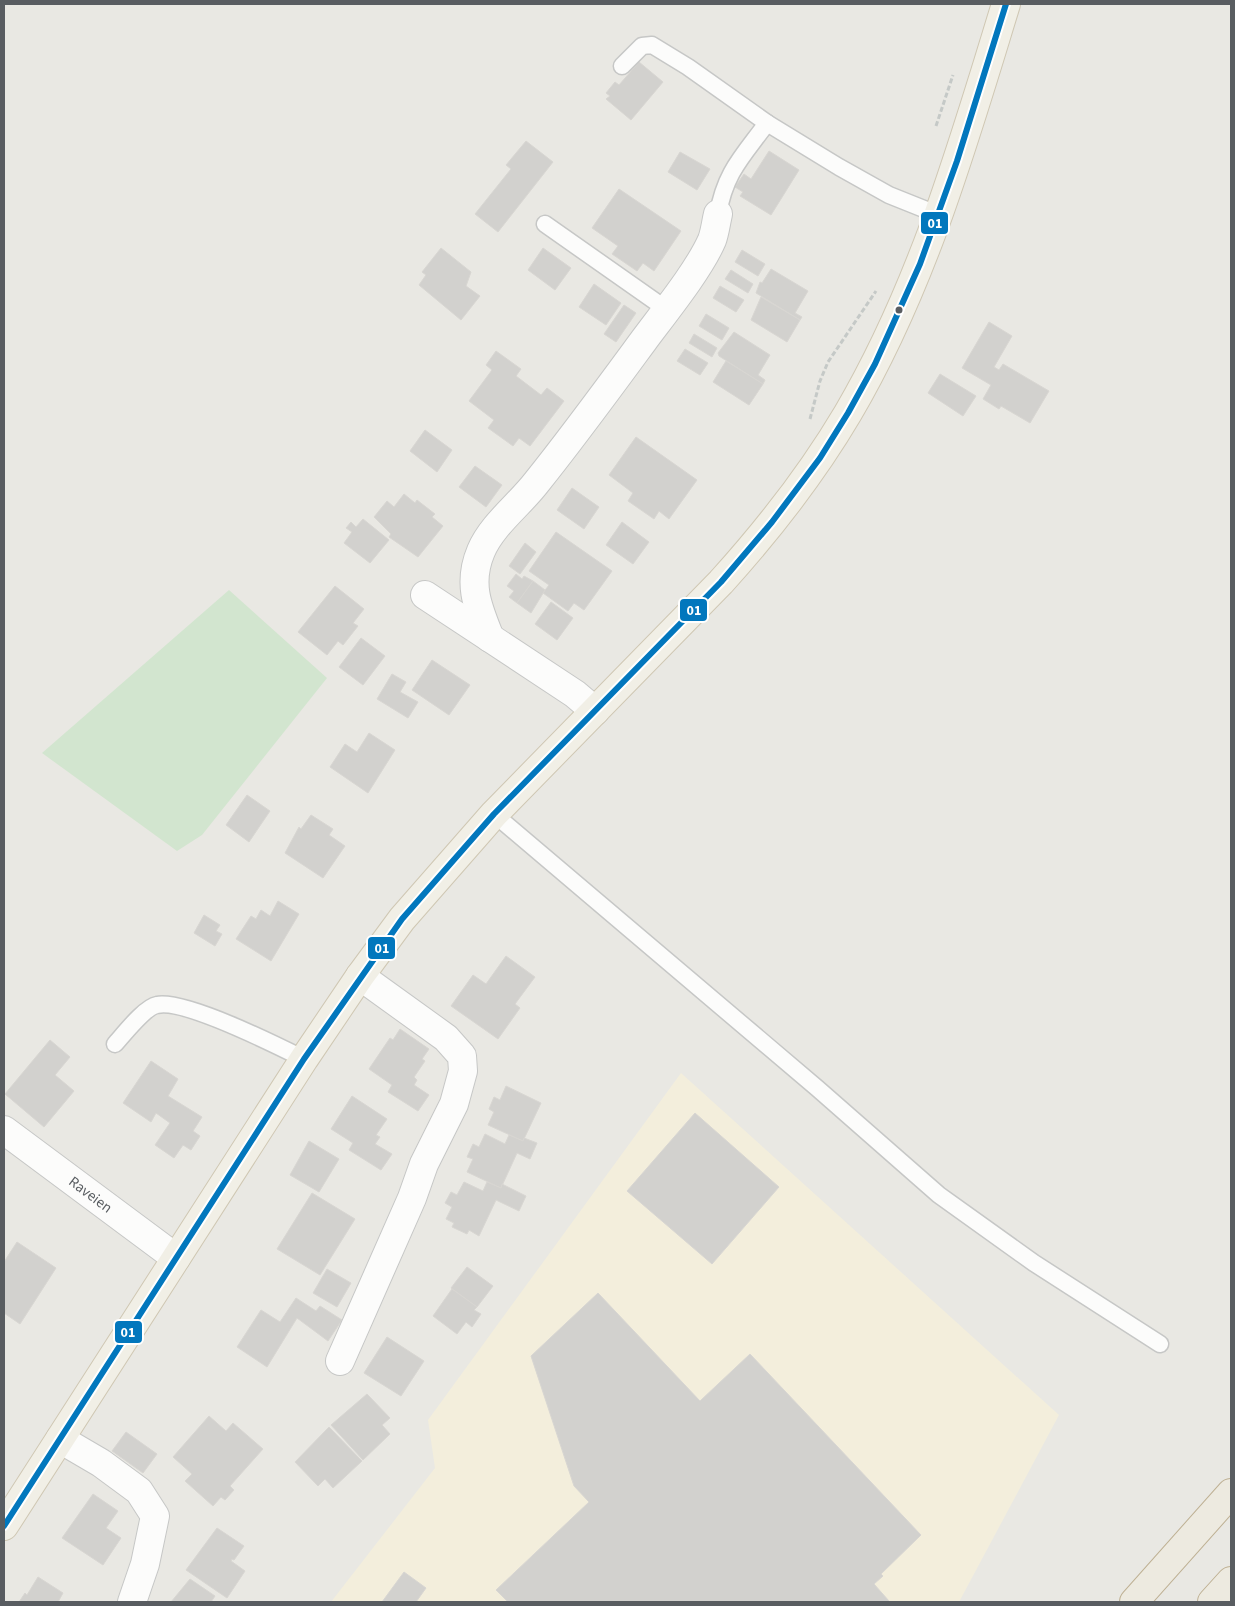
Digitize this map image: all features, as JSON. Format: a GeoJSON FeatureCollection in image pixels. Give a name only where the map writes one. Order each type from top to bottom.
{"type":"FeatureCollection","features":[{"type":"Feature","properties":{"kind":"highway"},"geometry":{"type":"LineString","coordinates":[[1134,1602],[1231,1493]]}},
{"type":"Feature","properties":{"kind":"highway"},"geometry":{"type":"LineString","coordinates":[[1212,1602],[1231,1581]]}},
{"type":"Feature","properties":{"kind":"main road"},"geometry":{"type":"LineString","coordinates":[[4,1526],[304,1059],[360,976],[402,919],[494,814],[744,557],[814,466],[848,412],[885,344],[940,216],[965,143],[1006,4]]}},
{"type":"Feature","properties":{"kind":"street"},"geometry":{"type":"LineString","coordinates":[[490,638],[475,602],[474,576],[481,551],[492,533],[535,485],[598,403],[703,257],[712,239],[718,214]]}},
{"type":"Feature","properties":{"kind":"street"},"geometry":{"type":"LineString","coordinates":[[425,595],[575,694],[594,711]]}},
{"type":"Feature","properties":{"kind":"street"},"geometry":{"type":"LineString","coordinates":[[340,1361],[412,1198],[424,1164],[454,1104],[463,1071],[462,1056],[446,1038],[360,976]]}},
{"type":"Feature","properties":{"kind":"street","name":"Raveien"},"geometry":{"type":"LineString","coordinates":[[4,1130],[176,1258]]}},
{"type":"Feature","properties":{"kind":"street"},"geometry":{"type":"LineString","coordinates":[[60,1439],[101,1463],[139,1491],[155,1516],[145,1564],[132,1602]]}},
{"type":"Feature","properties":{"kind":"lane"},"geometry":{"type":"LineString","coordinates":[[622,66],[642,46],[652,45],[688,67],[767,123],[890,195],[940,216]]}},
{"type":"Feature","properties":{"kind":"lane"},"geometry":{"type":"LineString","coordinates":[[718,214],[722,189],[728,175],[767,123]]}},
{"type":"Feature","properties":{"kind":"lane"},"geometry":{"type":"LineString","coordinates":[[545,224],[666,309]]}},
{"type":"Feature","properties":{"kind":"lane"},"geometry":{"type":"LineString","coordinates":[[494,814],[817,1088],[939,1195],[1034,1263],[1160,1344]]}},
{"type":"Feature","properties":{"kind":"lane"},"geometry":{"type":"LineString","coordinates":[[115,1044],[148,1010],[156,1005],[172,1004],[256,1035],[304,1059]]}},
{"type":"Feature","properties":{"kind":"shaded area"},"geometry":{"type":"Polygon","coordinates":[[[681,1073],[1059,1415],[959,1602],[331,1602],[435,1468],[428,1420],[681,1073]]]}},
{"type":"Feature","properties":{"kind":"green space"},"geometry":{"type":"Polygon","coordinates":[[[229,590],[327,678],[202,835],[177,851],[42,753],[229,590]]]}},
{"type":"Feature","properties":{"kind":"building"},"geometry":{"type":"Polygon","coordinates":[[[639,62],[663,82],[631,120],[606,99],[610,96],[606,93],[615,82],[619,85],[639,62]]]}},
{"type":"Feature","properties":{"kind":"building"},"geometry":{"type":"Polygon","coordinates":[[[526,141],[553,162],[498,232],[475,214],[511,169],[506,165],[526,141]]]}},
{"type":"Feature","properties":{"kind":"building"},"geometry":{"type":"Polygon","coordinates":[[[769,151],[799,170],[771,215],[740,196],[743,192],[735,187],[744,174],[751,179],[769,151]]]}},
{"type":"Feature","properties":{"kind":"building"},"geometry":{"type":"Polygon","coordinates":[[[680,152],[710,169],[697,190],[668,172],[680,152]]]}},
{"type":"Feature","properties":{"kind":"building"},"geometry":{"type":"Polygon","coordinates":[[[619,189],[681,231],[654,271],[643,263],[637,271],[612,254],[618,246],[592,228],[619,189]]]}},
{"type":"Feature","properties":{"kind":"building"},"geometry":{"type":"Polygon","coordinates":[[[441,248],[471,272],[466,286],[480,296],[461,320],[419,285],[426,275],[422,272],[441,248]]]}},
{"type":"Feature","properties":{"kind":"building"},"geometry":{"type":"Polygon","coordinates":[[[543,248],[571,268],[555,290],[528,270],[543,248]]]}},
{"type":"Feature","properties":{"kind":"building"},"geometry":{"type":"Polygon","coordinates":[[[742,250],[765,264],[758,276],[735,262],[742,250]]]}},
{"type":"Feature","properties":{"kind":"building"},"geometry":{"type":"Polygon","coordinates":[[[771,269],[808,291],[795,313],[802,317],[800,320],[756,293],[760,282],[762,283],[771,269]]]}},
{"type":"Feature","properties":{"kind":"building"},"geometry":{"type":"Polygon","coordinates":[[[731,270],[753,284],[748,293],[725,279],[731,270]]]}},
{"type":"Feature","properties":{"kind":"building"},"geometry":{"type":"Polygon","coordinates":[[[594,284],[621,303],[606,325],[579,307],[594,284]]]}},
{"type":"Feature","properties":{"kind":"building"},"geometry":{"type":"Polygon","coordinates":[[[720,286],[744,300],[736,312],[713,298],[720,286]]]}},
{"type":"Feature","properties":{"kind":"building"},"geometry":{"type":"Polygon","coordinates":[[[761,297],[800,320],[787,342],[751,320],[761,297]]]}},
{"type":"Feature","properties":{"kind":"building"},"geometry":{"type":"Polygon","coordinates":[[[624,305],[636,313],[616,342],[604,334],[624,305]]]}},
{"type":"Feature","properties":{"kind":"building"},"geometry":{"type":"Polygon","coordinates":[[[706,314],[729,328],[722,340],[699,326],[706,314]]]}},
{"type":"Feature","properties":{"kind":"building"},"geometry":{"type":"Polygon","coordinates":[[[989,322],[1012,336],[994,367],[999,370],[1003,364],[1049,391],[1030,423],[1001,406],[999,409],[983,399],[991,385],[962,368],[989,322]]]}},
{"type":"Feature","properties":{"kind":"building"},"geometry":{"type":"Polygon","coordinates":[[[734,332],[770,355],[758,375],[765,380],[763,384],[719,356],[718,353],[734,332]]]}},
{"type":"Feature","properties":{"kind":"building"},"geometry":{"type":"Polygon","coordinates":[[[694,334],[717,348],[712,357],[689,343],[694,334]]]}},
{"type":"Feature","properties":{"kind":"building"},"geometry":{"type":"Polygon","coordinates":[[[685,349],[708,363],[700,375],[677,361],[685,349]]]}},
{"type":"Feature","properties":{"kind":"building"},"geometry":{"type":"Polygon","coordinates":[[[496,351],[521,369],[516,376],[541,395],[547,388],[564,401],[530,446],[519,438],[513,446],[488,428],[494,420],[469,401],[492,370],[486,365],[496,351]]]}},
{"type":"Feature","properties":{"kind":"building"},"geometry":{"type":"Polygon","coordinates":[[[726,361],[763,384],[749,405],[713,382],[726,361]]]}},
{"type":"Feature","properties":{"kind":"building"},"geometry":{"type":"Polygon","coordinates":[[[940,374],[976,396],[963,416],[928,393],[940,374]]]}},
{"type":"Feature","properties":{"kind":"building"},"geometry":{"type":"Polygon","coordinates":[[[425,430],[452,450],[437,472],[410,451],[425,430]]]}},
{"type":"Feature","properties":{"kind":"building"},"geometry":{"type":"Polygon","coordinates":[[[636,437],[697,480],[669,519],[659,511],[654,519],[628,501],[633,493],[609,475],[636,437]]]}},
{"type":"Feature","properties":{"kind":"building"},"geometry":{"type":"Polygon","coordinates":[[[475,466],[502,485],[486,507],[459,487],[475,466]]]}},
{"type":"Feature","properties":{"kind":"building"},"geometry":{"type":"Polygon","coordinates":[[[572,488],[599,507],[584,529],[557,510],[572,488]]]}},
{"type":"Feature","properties":{"kind":"building"},"geometry":{"type":"Polygon","coordinates":[[[404,494],[415,503],[417,500],[435,514],[432,517],[443,526],[418,557],[389,537],[391,534],[374,517],[387,501],[394,507],[404,494]]]}},
{"type":"Feature","properties":{"kind":"building"},"geometry":{"type":"Polygon","coordinates":[[[363,519],[389,540],[370,563],[344,543],[352,532],[346,528],[351,522],[356,527],[363,519]]]}},
{"type":"Feature","properties":{"kind":"building"},"geometry":{"type":"Polygon","coordinates":[[[622,522],[649,542],[633,564],[606,545],[622,522]]]}},
{"type":"Feature","properties":{"kind":"building"},"geometry":{"type":"Polygon","coordinates":[[[556,532],[612,571],[584,610],[574,603],[568,611],[543,593],[549,585],[529,571],[556,532]]]}},
{"type":"Feature","properties":{"kind":"building"},"geometry":{"type":"Polygon","coordinates":[[[525,543],[536,552],[520,574],[509,566],[525,543]]]}},
{"type":"Feature","properties":{"kind":"building"},"geometry":{"type":"Polygon","coordinates":[[[516,574],[522,579],[524,576],[533,581],[517,603],[509,597],[514,591],[507,586],[516,574]]]}},
{"type":"Feature","properties":{"kind":"building"},"geometry":{"type":"Polygon","coordinates":[[[533,581],[545,590],[531,613],[517,603],[533,581]]]}},
{"type":"Feature","properties":{"kind":"building"},"geometry":{"type":"Polygon","coordinates":[[[335,586],[364,609],[353,623],[358,626],[343,645],[338,641],[327,655],[298,632],[335,586]]]}},
{"type":"Feature","properties":{"kind":"building"},"geometry":{"type":"Polygon","coordinates":[[[551,602],[573,618],[557,640],[535,624],[551,602]]]}},
{"type":"Feature","properties":{"kind":"building"},"geometry":{"type":"Polygon","coordinates":[[[361,638],[385,656],[363,685],[339,667],[361,638]]]}},
{"type":"Feature","properties":{"kind":"building"},"geometry":{"type":"Polygon","coordinates":[[[432,660],[470,685],[449,715],[412,690],[432,660]]]}},
{"type":"Feature","properties":{"kind":"building"},"geometry":{"type":"Polygon","coordinates":[[[392,674],[406,682],[400,692],[418,702],[408,718],[377,699],[392,674]]]}},
{"type":"Feature","properties":{"kind":"building"},"geometry":{"type":"Polygon","coordinates":[[[369,733],[395,750],[368,793],[330,767],[345,744],[357,752],[369,733]]]}},
{"type":"Feature","properties":{"kind":"building"},"geometry":{"type":"Polygon","coordinates":[[[247,795],[270,811],[249,842],[226,825],[247,795]]]}},
{"type":"Feature","properties":{"kind":"building"},"geometry":{"type":"Polygon","coordinates":[[[311,815],[333,829],[329,835],[345,846],[323,878],[285,853],[299,827],[301,829],[311,815]]]}},
{"type":"Feature","properties":{"kind":"building"},"geometry":{"type":"Polygon","coordinates":[[[278,901],[299,914],[271,961],[236,939],[251,916],[256,919],[261,910],[270,916],[278,901]]]}},
{"type":"Feature","properties":{"kind":"building"},"geometry":{"type":"Polygon","coordinates":[[[204,915],[220,925],[216,931],[222,934],[215,946],[194,933],[204,915]]]}},
{"type":"Feature","properties":{"kind":"building"},"geometry":{"type":"Polygon","coordinates":[[[506,956],[535,977],[515,1004],[520,1008],[498,1039],[451,1006],[473,975],[486,984],[506,956]]]}},
{"type":"Feature","properties":{"kind":"building"},"geometry":{"type":"Polygon","coordinates":[[[400,1029],[429,1049],[422,1059],[425,1061],[414,1077],[417,1080],[414,1085],[429,1095],[418,1111],[388,1092],[392,1085],[369,1069],[390,1038],[393,1040],[400,1029]]]}},
{"type":"Feature","properties":{"kind":"building"},"geometry":{"type":"Polygon","coordinates":[[[50,1040],[70,1057],[55,1075],[74,1091],[44,1127],[5,1094],[50,1040]]]}},
{"type":"Feature","properties":{"kind":"building"},"geometry":{"type":"Polygon","coordinates":[[[151,1061],[178,1079],[168,1096],[202,1117],[193,1131],[200,1136],[191,1150],[183,1145],[174,1158],[155,1145],[170,1123],[156,1113],[151,1122],[123,1103],[151,1061]]]}},
{"type":"Feature","properties":{"kind":"building"},"geometry":{"type":"Polygon","coordinates":[[[506,1086],[541,1103],[523,1141],[488,1125],[494,1112],[489,1109],[494,1097],[500,1100],[506,1086]]]}},
{"type":"Feature","properties":{"kind":"building"},"geometry":{"type":"Polygon","coordinates":[[[352,1096],[387,1119],[376,1135],[380,1137],[375,1144],[392,1154],[381,1170],[349,1150],[353,1143],[331,1129],[352,1096]]]}},
{"type":"Feature","properties":{"kind":"building"},"geometry":{"type":"Polygon","coordinates":[[[695,1113],[779,1187],[712,1264],[627,1191],[695,1113]]]}},
{"type":"Feature","properties":{"kind":"building"},"geometry":{"type":"Polygon","coordinates":[[[485,1134],[505,1144],[509,1135],[523,1141],[524,1138],[537,1143],[530,1159],[517,1153],[501,1188],[467,1172],[473,1159],[467,1157],[473,1144],[479,1147],[485,1134]]]}},
{"type":"Feature","properties":{"kind":"building"},"geometry":{"type":"Polygon","coordinates":[[[309,1141],[339,1159],[319,1192],[290,1175],[309,1141]]]}},
{"type":"Feature","properties":{"kind":"building"},"geometry":{"type":"Polygon","coordinates":[[[464,1182],[483,1191],[487,1182],[501,1188],[502,1184],[526,1196],[519,1211],[496,1200],[479,1236],[469,1230],[467,1234],[452,1227],[454,1223],[446,1219],[452,1207],[445,1203],[451,1192],[457,1195],[464,1182]]]}},
{"type":"Feature","properties":{"kind":"building"},"geometry":{"type":"Polygon","coordinates":[[[312,1193],[355,1219],[320,1275],[277,1249],[312,1193]]]}},
{"type":"Feature","properties":{"kind":"building"},"geometry":{"type":"Polygon","coordinates":[[[17,1242],[56,1268],[20,1324],[4,1313],[4,1262],[17,1242]]]}},
{"type":"Feature","properties":{"kind":"building"},"geometry":{"type":"Polygon","coordinates":[[[467,1267],[493,1286],[477,1307],[451,1288],[467,1267]]]}},
{"type":"Feature","properties":{"kind":"building"},"geometry":{"type":"Polygon","coordinates":[[[327,1269],[351,1283],[337,1307],[313,1293],[327,1269]]]}},
{"type":"Feature","properties":{"kind":"building"},"geometry":{"type":"Polygon","coordinates":[[[452,1289],[477,1307],[474,1310],[481,1314],[472,1327],[466,1322],[457,1334],[433,1316],[452,1289]]]}},
{"type":"Feature","properties":{"kind":"building"},"geometry":{"type":"Polygon","coordinates":[[[598,1293],[700,1401],[750,1354],[921,1535],[881,1574],[883,1576],[874,1584],[889,1601],[508,1602],[496,1590],[589,1502],[574,1486],[531,1356],[598,1293]]]}},
{"type":"Feature","properties":{"kind":"building"},"geometry":{"type":"Polygon","coordinates":[[[296,1298],[316,1311],[320,1306],[342,1320],[328,1341],[297,1318],[267,1367],[237,1347],[261,1310],[280,1322],[296,1298]]]}},
{"type":"Feature","properties":{"kind":"building"},"geometry":{"type":"Polygon","coordinates":[[[387,1337],[424,1361],[401,1396],[364,1373],[387,1337]]]}},
{"type":"Feature","properties":{"kind":"building"},"geometry":{"type":"Polygon","coordinates":[[[367,1394],[390,1418],[382,1425],[390,1434],[363,1460],[331,1425],[367,1394]]]}},
{"type":"Feature","properties":{"kind":"building"},"geometry":{"type":"Polygon","coordinates":[[[209,1416],[226,1431],[233,1423],[263,1449],[230,1486],[234,1490],[225,1500],[221,1497],[213,1506],[185,1481],[192,1474],[173,1457],[209,1416]]]}},
{"type":"Feature","properties":{"kind":"building"},"geometry":{"type":"Polygon","coordinates":[[[329,1427],[362,1461],[333,1488],[325,1479],[318,1486],[295,1462],[329,1427]]]}},
{"type":"Feature","properties":{"kind":"building"},"geometry":{"type":"Polygon","coordinates":[[[126,1432],[157,1454],[143,1473],[112,1451],[126,1432]]]}},
{"type":"Feature","properties":{"kind":"building"},"geometry":{"type":"Polygon","coordinates":[[[93,1494],[118,1511],[106,1528],[121,1538],[103,1565],[62,1538],[93,1494]]]}},
{"type":"Feature","properties":{"kind":"building"},"geometry":{"type":"Polygon","coordinates":[[[217,1528],[244,1546],[234,1560],[232,1559],[231,1561],[245,1571],[227,1598],[186,1570],[217,1528]]]}},
{"type":"Feature","properties":{"kind":"building"},"geometry":{"type":"Polygon","coordinates":[[[404,1572],[426,1588],[416,1602],[382,1602],[404,1572]]]}},
{"type":"Feature","properties":{"kind":"building"},"geometry":{"type":"Polygon","coordinates":[[[38,1577],[63,1593],[58,1602],[19,1602],[25,1593],[27,1595],[38,1577]]]}},
{"type":"Feature","properties":{"kind":"building"},"geometry":{"type":"Polygon","coordinates":[[[190,1579],[215,1596],[211,1602],[171,1602],[190,1579]]]}},
{"type":"Feature","properties":{"kind":"transit line","name":"01"},"geometry":{"type":"LineString","coordinates":[[4,1526],[304,1059],[402,919],[494,814],[721,582],[772,522],[820,458],[875,364],[920,264],[957,161],[1006,4]]}}]}
